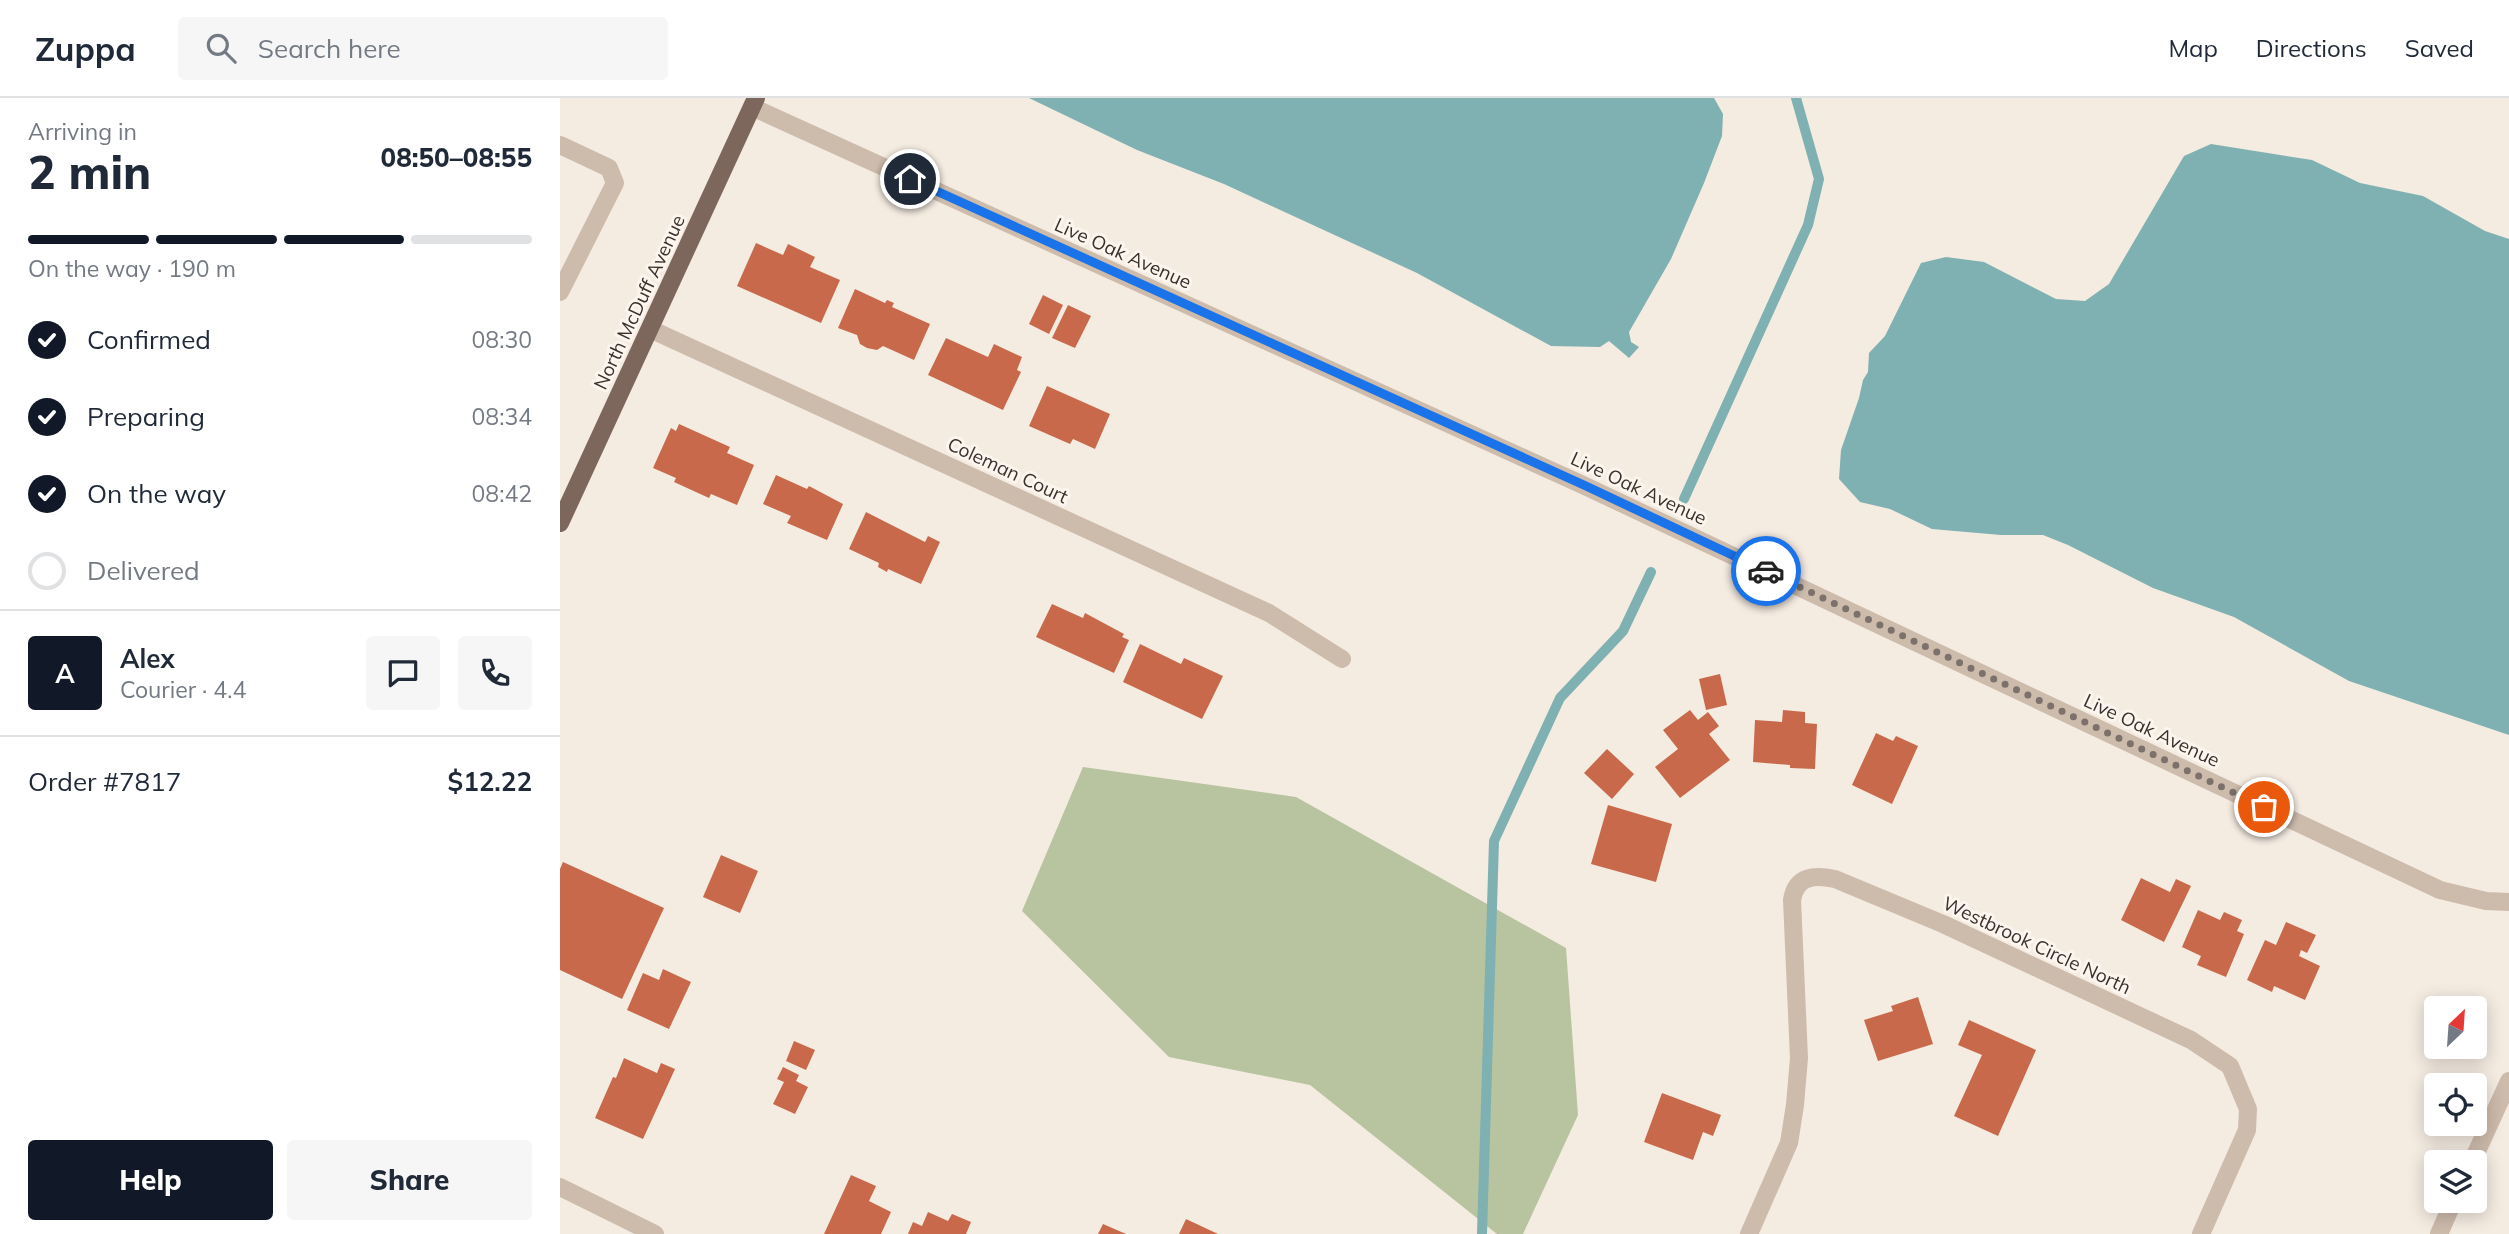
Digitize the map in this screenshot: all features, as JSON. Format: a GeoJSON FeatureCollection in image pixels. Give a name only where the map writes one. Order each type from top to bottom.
{"type":"FeatureCollection","features":[{"type":"Feature","properties":{"kind":"main road","name":"North McDuff Avenue"},"geometry":{"type":"LineString","coordinates":[[560,523],[754,103]]}},
{"type":"Feature","properties":{"kind":"street","name":"Live Oak Avenue"},"geometry":{"type":"LineString","coordinates":[[754,103],[1586,486],[2440,890],[2486,901],[2509,902]]}},
{"type":"Feature","properties":{"kind":"street"},"geometry":{"type":"LineString","coordinates":[[560,145],[609,167],[615,183],[560,292]]}},
{"type":"Feature","properties":{"kind":"street","name":"Coleman Court"},"geometry":{"type":"LineString","coordinates":[[650,329],[1269,612],[1342,659]]}},
{"type":"Feature","properties":{"kind":"street","name":"Westbrook Circle North"},"geometry":{"type":"LineString","coordinates":[[1749,1234],[1789,1143],[1799,1058],[1792,900],[1794,889],[1800,881],[1817,875],[1835,879],[1943,924],[2191,1040],[2230,1066],[2248,1109],[2247,1130],[2201,1234]]}},
{"type":"Feature","properties":{"kind":"street"},"geometry":{"type":"LineString","coordinates":[[2478,1150],[2509,1082]]}},
{"type":"Feature","properties":{"kind":"street"},"geometry":{"type":"LineString","coordinates":[[560,1187],[655,1234]]}},
{"type":"Feature","properties":{"kind":"street"},"geometry":{"type":"LineString","coordinates":[[2439,1234],[2448,1213]]}},
{"type":"Feature","properties":{"kind":"green space"},"geometry":{"type":"Polygon","coordinates":[[[1083,767],[1296,797],[1566,948],[1578,1115],[1523,1234],[1497,1234],[1310,1085],[1169,1057],[1022,911],[1083,767]]]}},
{"type":"Feature","properties":{"kind":"water"},"geometry":{"type":"Polygon","coordinates":[[[1029,98],[1714,98],[1723,114],[1722,136],[1704,183],[1671,259],[1629,332],[1631,342],[1639,347],[1629,358],[1609,341],[1600,347],[1551,346],[1417,273],[1224,184],[1137,150],[1029,98]]]}},
{"type":"Feature","properties":{"kind":"water"},"geometry":{"type":"Polygon","coordinates":[[[2211,144],[2312,160],[2360,183],[2423,196],[2485,231],[2509,239],[2509,735],[2349,681],[2234,617],[2153,588],[2043,535],[2001,535],[1932,529],[1890,509],[1860,502],[1839,479],[1841,450],[1863,380],[1868,372],[1869,353],[1885,336],[1921,263],[1946,257],[1984,262],[2056,299],[2085,301],[2109,284],[2184,156],[2211,144]]]}},
{"type":"Feature","properties":{"kind":"building"},"geometry":{"type":"Polygon","coordinates":[[[756,243],[783,255],[788,244],[815,257],[810,267],[840,280],[821,323],[737,286],[756,243]]]}},
{"type":"Feature","properties":{"kind":"building"},"geometry":{"type":"Polygon","coordinates":[[[855,289],[885,303],[887,300],[894,303],[892,307],[930,324],[914,360],[883,346],[877,350],[867,348],[860,344],[857,335],[838,328],[855,289]]]}},
{"type":"Feature","properties":{"kind":"building"},"geometry":{"type":"Polygon","coordinates":[[[1043,295],[1063,305],[1049,334],[1029,324],[1043,295]]]}},
{"type":"Feature","properties":{"kind":"building"},"geometry":{"type":"Polygon","coordinates":[[[1068,305],[1091,316],[1075,348],[1052,338],[1068,305]]]}},
{"type":"Feature","properties":{"kind":"building"},"geometry":{"type":"Polygon","coordinates":[[[946,338],[988,357],[994,344],[1022,357],[1017,370],[1021,372],[1003,410],[928,375],[946,338]]]}},
{"type":"Feature","properties":{"kind":"building"},"geometry":{"type":"Polygon","coordinates":[[[1047,386],[1110,414],[1095,449],[1073,439],[1070,444],[1029,426],[1047,386]]]}},
{"type":"Feature","properties":{"kind":"building"},"geometry":{"type":"Polygon","coordinates":[[[679,424],[730,447],[727,453],[754,465],[737,505],[711,494],[709,498],[674,482],[676,478],[653,468],[671,428],[676,431],[679,424]]]}},
{"type":"Feature","properties":{"kind":"building"},"geometry":{"type":"Polygon","coordinates":[[[776,475],[807,489],[809,486],[843,504],[827,540],[787,523],[791,516],[763,504],[776,475]]]}},
{"type":"Feature","properties":{"kind":"building"},"geometry":{"type":"Polygon","coordinates":[[[866,512],[925,542],[928,536],[940,542],[921,584],[888,569],[887,572],[878,567],[879,563],[849,549],[866,512]]]}},
{"type":"Feature","properties":{"kind":"building"},"geometry":{"type":"Polygon","coordinates":[[[1052,604],[1083,618],[1085,613],[1124,634],[1122,637],[1129,640],[1114,673],[1036,637],[1052,604]]]}},
{"type":"Feature","properties":{"kind":"building"},"geometry":{"type":"Polygon","coordinates":[[[1140,644],[1181,664],[1184,658],[1223,676],[1202,719],[1123,682],[1140,644]]]}},
{"type":"Feature","properties":{"kind":"building"},"geometry":{"type":"Polygon","coordinates":[[[1720,674],[1727,705],[1706,710],[1699,679],[1720,674]]]}},
{"type":"Feature","properties":{"kind":"building"},"geometry":{"type":"Polygon","coordinates":[[[1690,710],[1698,720],[1708,712],[1719,726],[1709,734],[1730,760],[1680,798],[1655,767],[1678,749],[1663,730],[1690,710]]]}},
{"type":"Feature","properties":{"kind":"building"},"geometry":{"type":"Polygon","coordinates":[[[1783,710],[1805,712],[1805,723],[1817,724],[1815,769],[1753,762],[1755,720],[1782,722],[1783,710]]]}},
{"type":"Feature","properties":{"kind":"building"},"geometry":{"type":"Polygon","coordinates":[[[1876,733],[1893,741],[1896,736],[1918,746],[1892,804],[1852,785],[1876,733]]]}},
{"type":"Feature","properties":{"kind":"building"},"geometry":{"type":"Polygon","coordinates":[[[1607,749],[1634,774],[1612,799],[1584,773],[1607,749]]]}},
{"type":"Feature","properties":{"kind":"building"},"geometry":{"type":"Polygon","coordinates":[[[1608,805],[1672,824],[1656,882],[1591,864],[1608,805]]]}},
{"type":"Feature","properties":{"kind":"building"},"geometry":{"type":"Polygon","coordinates":[[[721,855],[758,871],[740,913],[703,897],[721,855]]]}},
{"type":"Feature","properties":{"kind":"building"},"geometry":{"type":"Polygon","coordinates":[[[563,862],[664,908],[622,999],[560,970],[560,869],[563,862]]]}},
{"type":"Feature","properties":{"kind":"building"},"geometry":{"type":"Polygon","coordinates":[[[2141,878],[2170,892],[2176,879],[2191,886],[2164,942],[2121,920],[2141,878]]]}},
{"type":"Feature","properties":{"kind":"building"},"geometry":{"type":"Polygon","coordinates":[[[2198,910],[2220,920],[2224,912],[2242,920],[2237,931],[2244,934],[2226,977],[2197,965],[2201,956],[2182,947],[2198,910]]]}},
{"type":"Feature","properties":{"kind":"building"},"geometry":{"type":"Polygon","coordinates":[[[2286,922],[2316,935],[2307,953],[2301,950],[2299,956],[2320,966],[2305,1000],[2274,986],[2272,992],[2247,980],[2265,940],[2276,945],[2286,922]]]}},
{"type":"Feature","properties":{"kind":"building"},"geometry":{"type":"Polygon","coordinates":[[[663,969],[691,982],[669,1029],[627,1010],[643,973],[659,980],[663,969]]]}},
{"type":"Feature","properties":{"kind":"building"},"geometry":{"type":"Polygon","coordinates":[[[1918,997],[1933,1044],[1878,1061],[1864,1020],[1893,1011],[1891,1006],[1918,997]]]}},
{"type":"Feature","properties":{"kind":"building"},"geometry":{"type":"Polygon","coordinates":[[[1969,1020],[2036,1050],[1998,1136],[1954,1116],[1982,1055],[1958,1045],[1969,1020]]]}},
{"type":"Feature","properties":{"kind":"building"},"geometry":{"type":"Polygon","coordinates":[[[794,1041],[815,1050],[806,1070],[786,1061],[794,1041]]]}},
{"type":"Feature","properties":{"kind":"building"},"geometry":{"type":"Polygon","coordinates":[[[624,1058],[657,1073],[661,1063],[675,1069],[643,1139],[595,1118],[624,1058]]]}},
{"type":"Feature","properties":{"kind":"building"},"geometry":{"type":"Polygon","coordinates":[[[783,1067],[799,1075],[796,1081],[808,1087],[795,1114],[773,1104],[784,1082],[777,1079],[783,1067]]]}},
{"type":"Feature","properties":{"kind":"building"},"geometry":{"type":"Polygon","coordinates":[[[1662,1093],[1721,1115],[1713,1136],[1703,1132],[1693,1160],[1644,1142],[1662,1093]]]}},
{"type":"Feature","properties":{"kind":"building"},"geometry":{"type":"Polygon","coordinates":[[[851,1175],[876,1186],[869,1201],[891,1212],[881,1234],[824,1234],[851,1175]]]}},
{"type":"Feature","properties":{"kind":"building"},"geometry":{"type":"Polygon","coordinates":[[[928,1212],[948,1221],[952,1214],[971,1222],[966,1234],[908,1234],[913,1222],[922,1226],[928,1212]]]}},
{"type":"Feature","properties":{"kind":"building"},"geometry":{"type":"Polygon","coordinates":[[[1186,1219],[1218,1234],[1179,1234],[1186,1219]]]}},
{"type":"Feature","properties":{"kind":"building"},"geometry":{"type":"Polygon","coordinates":[[[1103,1224],[1126,1234],[1098,1234],[1103,1224]]]}},
{"type":"Feature","properties":{"kind":"waterway"},"geometry":{"type":"LineString","coordinates":[[1684,499],[1808,225],[1819,179],[1796,98]]}},
{"type":"Feature","properties":{"kind":"waterway"},"geometry":{"type":"LineString","coordinates":[[1482,1234],[1494,841],[1560,698],[1623,631],[1651,572]]}},
{"type":"Feature","properties":{"kind":"way so far"},"geometry":{"type":"LineString","coordinates":[[1766,571],[2264,807]]}},
{"type":"Feature","properties":{"kind":"route"},"geometry":{"type":"LineString","coordinates":[[910,179],[1586,486],[1766,571]]}}]}
